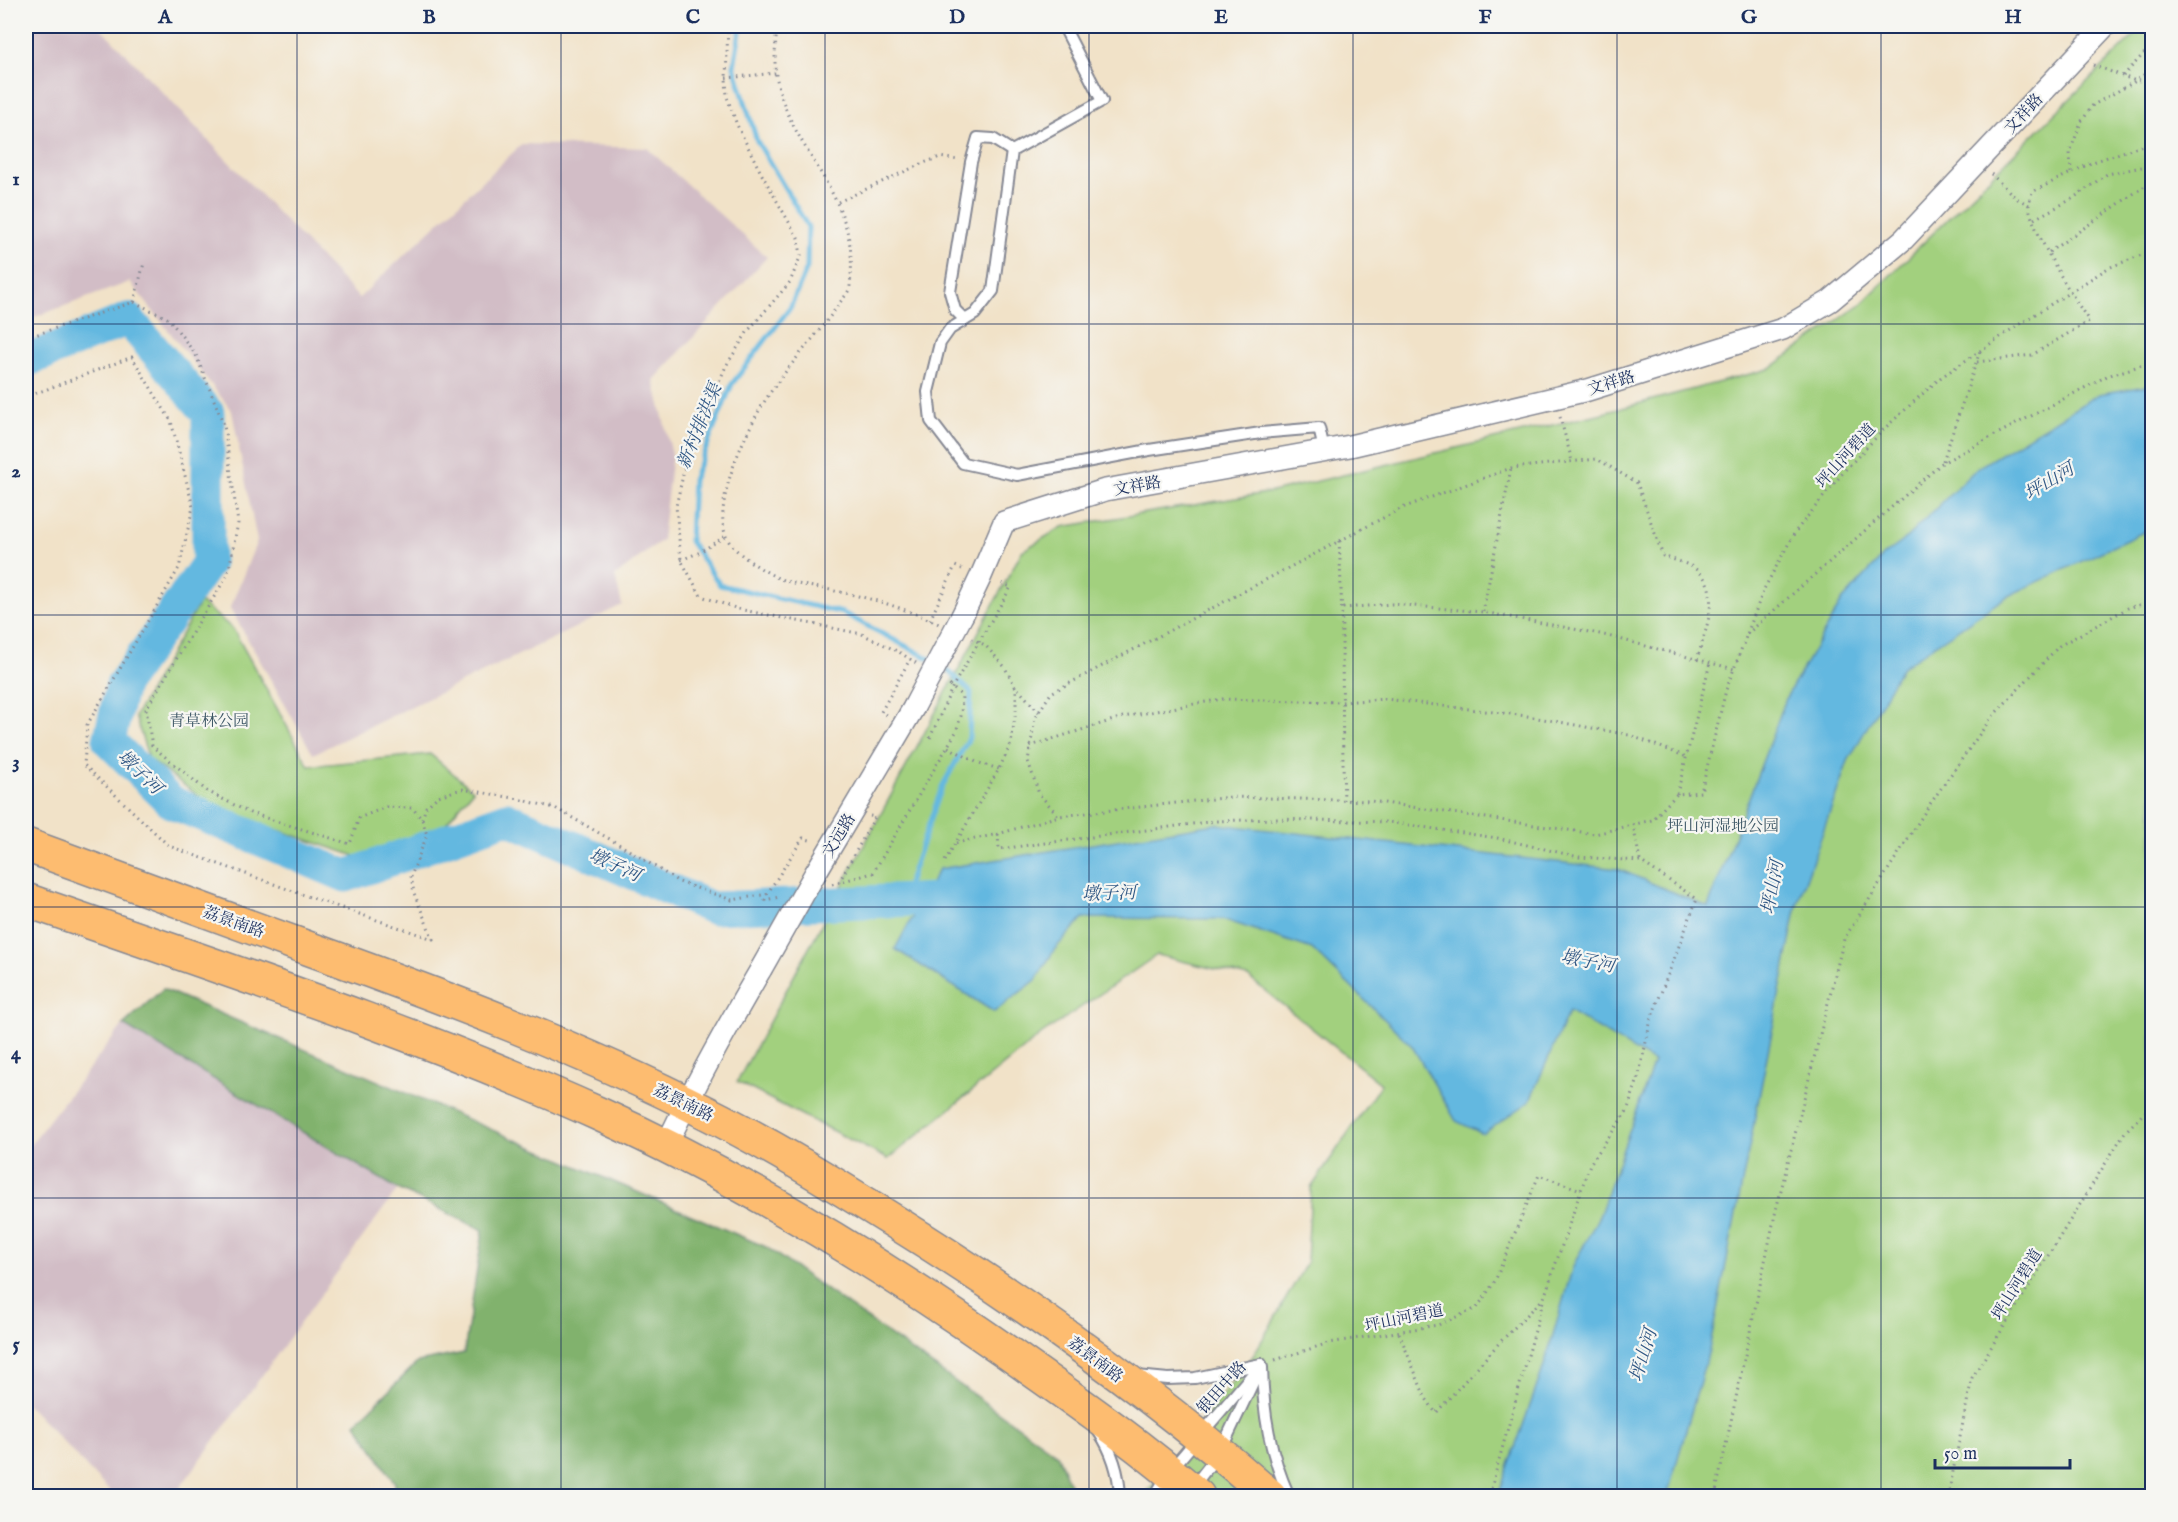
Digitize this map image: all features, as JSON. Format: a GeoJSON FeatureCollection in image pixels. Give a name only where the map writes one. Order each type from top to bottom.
{"type":"FeatureCollection","features":[{"type":"Feature","properties":{"kind":"main road","name":"荔景南路"},"geometry":{"type":"LineString","coordinates":[[26,845],[462,1005],[619,1071],[788,1156],[957,1260],[1119,1375],[1209,1444],[1270,1497]]}},
{"type":"Feature","properties":{"kind":"main road"},"geometry":{"type":"LineString","coordinates":[[26,900],[352,1014],[445,1049],[599,1114],[666,1146],[765,1197],[931,1299],[1080,1404],[1179,1490]]}},
{"type":"Feature","properties":{"kind":"street","name":"文祥路"},"geometry":{"type":"LineString","coordinates":[[1004,522],[1105,490],[1324,450],[1588,390],[1783,329],[1830,301],[1904,239],[2105,26]]}},
{"type":"Feature","properties":{"kind":"street","name":"文远路"},"geometry":{"type":"LineString","coordinates":[[666,1146],[685,1103],[761,969],[822,878],[963,614],[1004,522]]}},
{"type":"Feature","properties":{"kind":"lane"},"geometry":{"type":"LineString","coordinates":[[1012,151],[1102,101],[1066,32],[1066,26]]}},
{"type":"Feature","properties":{"kind":"lane"},"geometry":{"type":"LineString","coordinates":[[966,320],[955,310],[950,292],[971,162],[978,138],[993,139],[1012,151]]}},
{"type":"Feature","properties":{"kind":"lane"},"geometry":{"type":"LineString","coordinates":[[1012,151],[993,291],[975,314],[950,329],[939,343],[928,392],[931,421],[963,463],[1017,476],[1149,450],[1261,433],[1319,428],[1324,450]]}},
{"type":"Feature","properties":{"kind":"lane"},"geometry":{"type":"LineString","coordinates":[[1119,1375],[1168,1379],[1195,1378],[1261,1364],[1266,1428],[1276,1468],[1289,1497]]}},
{"type":"Feature","properties":{"kind":"lane","name":"银田中路"},"geometry":{"type":"LineString","coordinates":[[1179,1490],[1261,1364]]}},
{"type":"Feature","properties":{"kind":"lane","name":"银田中路"},"geometry":{"type":"LineString","coordinates":[[1179,1490],[1261,1364]]}},
{"type":"Feature","properties":{"kind":"lane"},"geometry":{"type":"LineString","coordinates":[[1080,1404],[1103,1439],[1112,1458],[1119,1479],[1120,1497]]}},
{"type":"Feature","properties":{"kind":"path"},"geometry":{"type":"LineString","coordinates":[[728,26],[727,97],[737,125],[760,173],[798,238],[801,255],[790,282],[748,331],[726,366],[688,453],[676,506],[681,560],[701,596],[738,609],[862,634],[919,664]]}},
{"type":"Feature","properties":{"kind":"path"},"geometry":{"type":"LineString","coordinates":[[777,26],[777,81],[791,120],[838,202],[851,242],[850,288],[822,329],[774,386],[748,429],[728,483],[721,518],[726,536],[733,549],[779,578],[911,611],[940,624]]}},
{"type":"Feature","properties":{"kind":"path"},"geometry":{"type":"LineString","coordinates":[[2123,76],[2152,45]]}},
{"type":"Feature","properties":{"kind":"path"},"geometry":{"type":"LineString","coordinates":[[2074,58],[2136,81],[2152,80]]}},
{"type":"Feature","properties":{"kind":"path"},"geometry":{"type":"LineString","coordinates":[[2071,173],[2070,152],[2081,122],[2093,105],[2136,81],[2152,68]]}},
{"type":"Feature","properties":{"kind":"path"},"geometry":{"type":"LineString","coordinates":[[726,78],[736,75],[776,73]]}},
{"type":"Feature","properties":{"kind":"path"},"geometry":{"type":"LineString","coordinates":[[1977,362],[2032,355],[2089,321],[2070,292],[2034,219],[2029,205],[2032,192],[2093,162],[2152,142]]}},
{"type":"Feature","properties":{"kind":"path"},"geometry":{"type":"LineString","coordinates":[[838,202],[940,157],[971,162]]}},
{"type":"Feature","properties":{"kind":"path"},"geometry":{"type":"LineString","coordinates":[[1977,162],[2016,198],[2029,205]]}},
{"type":"Feature","properties":{"kind":"path"},"geometry":{"type":"LineString","coordinates":[[2034,219],[2072,199],[2107,174],[2142,167],[2152,168]]}},
{"type":"Feature","properties":{"kind":"path"},"geometry":{"type":"LineString","coordinates":[[2049,252],[2152,181]]}},
{"type":"Feature","properties":{"kind":"path","name":"坪山河碧道"},"geometry":{"type":"LineString","coordinates":[[1677,794],[1701,792],[1726,690],[1764,589],[1795,532],[1824,496],[1885,428],[1940,378],[2108,268],[2152,251]]}},
{"type":"Feature","properties":{"kind":"path"},"geometry":{"type":"LineString","coordinates":[[134,302],[144,263]]}},
{"type":"Feature","properties":{"kind":"path"},"geometry":{"type":"LineString","coordinates":[[26,338],[134,302],[169,319],[196,354],[224,425],[238,523],[228,574],[146,709],[152,747],[207,791],[250,813],[350,844],[358,818],[386,807],[412,808],[422,819],[427,835],[411,876],[414,893],[432,939],[170,846],[84,765],[87,725],[179,568],[193,507],[171,421],[132,357],[26,397]]}},
{"type":"Feature","properties":{"kind":"path"},"geometry":{"type":"LineString","coordinates":[[1942,463],[1981,350]]}},
{"type":"Feature","properties":{"kind":"path"},"geometry":{"type":"LineString","coordinates":[[1747,634],[1942,463],[2107,376],[2152,362]]}},
{"type":"Feature","properties":{"kind":"path"},"geometry":{"type":"LineString","coordinates":[[1555,398],[1572,461]]}},
{"type":"Feature","properties":{"kind":"path"},"geometry":{"type":"LineString","coordinates":[[1059,816],[1039,794],[1028,761],[1035,718],[1051,693],[1402,508],[1511,468],[1597,459],[1637,483],[1663,556],[1696,569],[1706,580],[1710,592],[1710,612],[1697,660]]}},
{"type":"Feature","properties":{"kind":"path"},"geometry":{"type":"LineString","coordinates":[[1483,612],[1511,468]]}},
{"type":"Feature","properties":{"kind":"path"},"geometry":{"type":"LineString","coordinates":[[681,560],[698,553],[726,536]]}},
{"type":"Feature","properties":{"kind":"path"},"geometry":{"type":"LineString","coordinates":[[1339,541],[1344,800]]}},
{"type":"Feature","properties":{"kind":"path"},"geometry":{"type":"LineString","coordinates":[[930,620],[955,566],[962,569]]}},
{"type":"Feature","properties":{"kind":"path"},"geometry":{"type":"LineString","coordinates":[[930,738],[953,686],[1011,587],[996,582]]}},
{"type":"Feature","properties":{"kind":"path"},"geometry":{"type":"LineString","coordinates":[[1716,1497],[1776,1210],[1844,939],[1930,804],[1991,718],[2059,646],[2128,608],[2152,601]]}},
{"type":"Feature","properties":{"kind":"path"},"geometry":{"type":"LineString","coordinates":[[1342,608],[1392,604],[1483,612],[1600,634],[1734,669]]}},
{"type":"Feature","properties":{"kind":"path"},"geometry":{"type":"LineString","coordinates":[[969,638],[985,645],[1004,666],[1016,688],[1039,712]]}},
{"type":"Feature","properties":{"kind":"path"},"geometry":{"type":"LineString","coordinates":[[886,716],[881,712],[910,659]]}},
{"type":"Feature","properties":{"kind":"path"},"geometry":{"type":"LineString","coordinates":[[956,843],[998,834],[1059,816],[1231,797],[1371,801],[1595,834],[1652,820],[1677,794],[1710,663]]}},
{"type":"Feature","properties":{"kind":"path"},"geometry":{"type":"LineString","coordinates":[[822,878],[839,882],[873,873],[956,732],[961,716],[962,696],[953,686],[944,681]]}},
{"type":"Feature","properties":{"kind":"path"},"geometry":{"type":"LineString","coordinates":[[945,861],[999,769],[1011,744],[1016,710],[1016,688]]}},
{"type":"Feature","properties":{"kind":"path"},"geometry":{"type":"LineString","coordinates":[[1030,746],[1123,717],[1222,699],[1341,702],[1385,699],[1527,716],[1629,735],[1687,757]]}},
{"type":"Feature","properties":{"kind":"path"},"geometry":{"type":"LineString","coordinates":[[948,747],[976,762],[999,769]]}},
{"type":"Feature","properties":{"kind":"path"},"geometry":{"type":"LineString","coordinates":[[422,819],[426,807],[438,796],[462,789],[514,798],[555,808],[679,882],[732,900],[767,894]]}},
{"type":"Feature","properties":{"kind":"path"},"geometry":{"type":"LineString","coordinates":[[839,882],[875,818],[868,816]]}},
{"type":"Feature","properties":{"kind":"path"},"geometry":{"type":"LineString","coordinates":[[998,834],[999,849],[1216,821],[1274,819],[1388,822],[1497,838],[1579,857],[1640,861],[1697,899],[1651,1019],[1638,1079],[1627,1111],[1590,1164],[1544,1298],[1489,1497]]}},
{"type":"Feature","properties":{"kind":"path"},"geometry":{"type":"LineString","coordinates":[[1633,824],[1640,861]]}},
{"type":"Feature","properties":{"kind":"path"},"geometry":{"type":"LineString","coordinates":[[786,895],[765,900],[803,838],[816,841]]}},
{"type":"Feature","properties":{"kind":"path","name":"坪山河碧道"},"geometry":{"type":"LineString","coordinates":[[1948,1497],[1972,1378],[2125,1132],[2152,1106]]}},
{"type":"Feature","properties":{"kind":"path","name":"坪山河碧道"},"geometry":{"type":"LineString","coordinates":[[1261,1364],[1329,1343],[1438,1325],[1477,1308],[1495,1281],[1539,1175],[1581,1190]]}},
{"type":"Feature","properties":{"kind":"path"},"geometry":{"type":"LineString","coordinates":[[1399,1333],[1425,1397],[1436,1413],[1500,1341],[1544,1298]]}},
{"type":"Feature","properties":{"kind":"shaded area"},"geometry":{"type":"Polygon","coordinates":[[[26,26],[99,26],[359,298],[522,144],[647,148],[767,257],[654,380],[672,454],[662,540],[615,576],[622,605],[313,754],[230,608],[257,541],[232,411],[130,282],[26,320],[26,26]]]}},
{"type":"Feature","properties":{"kind":"shaded area"},"geometry":{"type":"Polygon","coordinates":[[[123,1025],[398,1189],[174,1496],[114,1496],[26,1403],[26,1150],[123,1025]]]}},
{"type":"Feature","properties":{"kind":"green space","name":"坪山河湿地公园"},"geometry":{"type":"Polygon","coordinates":[[[2144,26],[2152,26],[2152,1496],[1144,1496],[1253,1356],[1307,1262],[1311,1188],[1381,1084],[1248,977],[1157,955],[1042,1034],[888,1159],[737,1082],[1022,551],[1062,527],[1272,492],[1607,412],[1769,369],[1861,304],[2144,26]]]}},
{"type":"Feature","properties":{"kind":"green space","name":"青草林公园"},"geometry":{"type":"Polygon","coordinates":[[[200,602],[233,629],[309,766],[430,754],[473,790],[434,838],[364,859],[216,809],[149,759],[135,716],[200,602]]]}},
{"type":"Feature","properties":{"kind":"green space"},"geometry":{"type":"Polygon","coordinates":[[[163,989],[766,1247],[1057,1454],[1075,1496],[395,1496],[395,1483],[356,1423],[418,1362],[464,1353],[483,1230],[398,1189],[123,1025],[163,989]]]}},
{"type":"Feature","properties":{"kind":"water","name":"坪山河"},"geometry":{"type":"Polygon","coordinates":[[[2152,385],[2152,528],[2006,597],[1901,668],[1848,761],[1797,905],[1709,1350],[1667,1496],[1498,1496],[1544,1366],[1573,1266],[1600,1214],[1654,1062],[1569,1011],[1529,1102],[1483,1134],[1456,1121],[1412,1046],[1312,949],[1222,919],[1083,918],[1054,950],[1036,980],[994,1012],[895,949],[939,869],[1216,824],[1618,869],[1708,907],[1787,696],[1842,601],[1884,555],[1902,542],[1977,468],[2099,394],[2152,385]]]}},
{"type":"Feature","properties":{"kind":"waterway","name":"新村排洪渠"},"geometry":{"type":"LineString","coordinates":[[741,26],[734,66],[757,141],[808,227],[807,268],[790,308],[732,384],[693,480],[690,541],[720,585],[843,613],[934,661]]}},
{"type":"Feature","properties":{"kind":"waterway","name":"墩子河"},"geometry":{"type":"LineString","coordinates":[[26,361],[128,319],[208,413],[208,563],[122,685],[109,741],[171,802],[346,876],[507,818],[712,908],[965,898]]}},
{"type":"Feature","properties":{"kind":"waterway","name":"新村排洪渠"},"geometry":{"type":"LineString","coordinates":[[902,901],[942,787],[969,738],[971,692],[942,665]]}}]}
